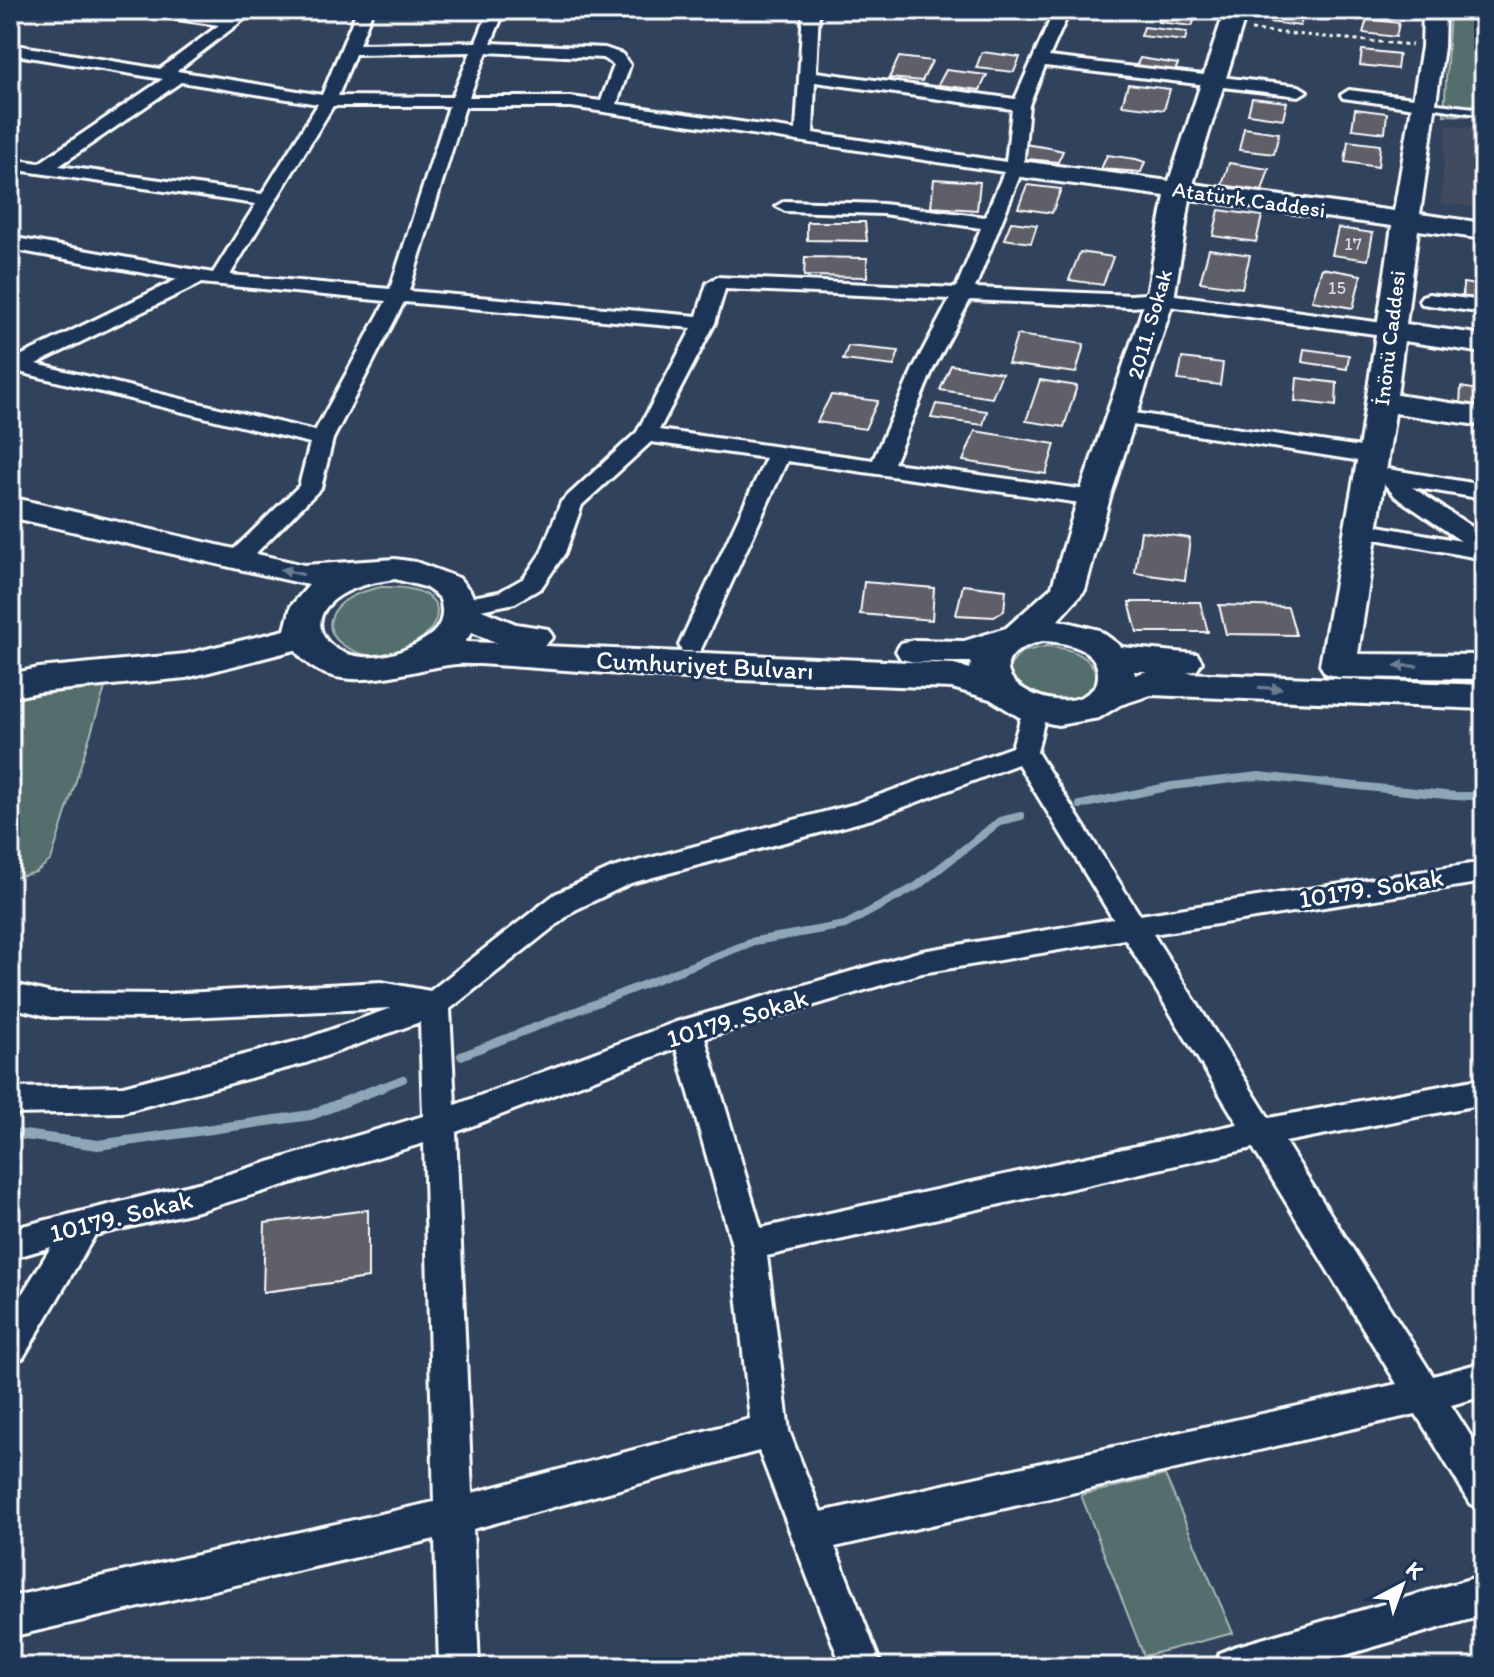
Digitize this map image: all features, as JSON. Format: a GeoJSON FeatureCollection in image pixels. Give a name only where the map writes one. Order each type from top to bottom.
{"type":"FeatureCollection","features":[{"type":"Feature","properties":{"kind":"street"},"geometry":{"type":"LineString","coordinates":[[149,10],[232,22]]}},
{"type":"Feature","properties":{"kind":"street"},"geometry":{"type":"LineString","coordinates":[[42,169],[170,75],[248,10]]}},
{"type":"Feature","properties":{"kind":"street"},"geometry":{"type":"LineString","coordinates":[[218,280],[328,101],[365,10]]}},
{"type":"Feature","properties":{"kind":"street"},"geometry":{"type":"LineString","coordinates":[[237,559],[310,488],[322,439],[398,296],[459,100],[497,10]]}},
{"type":"Feature","properties":{"kind":"street"},"geometry":{"type":"LineString","coordinates":[[804,138],[811,10]]}},
{"type":"Feature","properties":{"kind":"street"},"geometry":{"type":"LineString","coordinates":[[880,469],[923,369],[964,292],[1014,168],[1021,105],[1061,12],[1023,10]]}},
{"type":"Feature","properties":{"kind":"street","name":"İnönü Caddesi"},"geometry":{"type":"LineString","coordinates":[[1338,665],[1362,530],[1380,469],[1381,402],[1422,104],[1433,47],[1434,10]]}},
{"type":"Feature","properties":{"kind":"street","name":"2011. Sokak"},"geometry":{"type":"LineString","coordinates":[[1068,590],[1094,498],[1160,299],[1179,189],[1232,19]]}},
{"type":"Feature","properties":{"kind":"street"},"geometry":{"type":"LineString","coordinates":[[351,49],[483,47],[611,54],[620,59],[622,65],[607,108]]}},
{"type":"Feature","properties":{"kind":"street"},"geometry":{"type":"LineString","coordinates":[[10,49],[328,101],[571,102],[1014,168]]}},
{"type":"Feature","properties":{"kind":"street"},"geometry":{"type":"LineString","coordinates":[[1039,61],[1299,91]]}},
{"type":"Feature","properties":{"kind":"street"},"geometry":{"type":"LineString","coordinates":[[809,76],[1021,105]]}},
{"type":"Feature","properties":{"kind":"street"},"geometry":{"type":"LineString","coordinates":[[1349,95],[1422,104]]}},
{"type":"Feature","properties":{"kind":"street"},"geometry":{"type":"LineString","coordinates":[[13,166],[267,200]]}},
{"type":"Feature","properties":{"kind":"street","name":"Atatürk Caddesi"},"geometry":{"type":"LineString","coordinates":[[1014,168],[1484,231]]}},
{"type":"Feature","properties":{"kind":"street"},"geometry":{"type":"LineString","coordinates":[[785,206],[883,209],[992,224]]}},
{"type":"Feature","properties":{"kind":"street"},"geometry":{"type":"LineString","coordinates":[[10,243],[218,280],[705,323]]}},
{"type":"Feature","properties":{"kind":"street"},"geometry":{"type":"LineString","coordinates":[[12,366],[197,277]]}},
{"type":"Feature","properties":{"kind":"street"},"geometry":{"type":"LineString","coordinates":[[460,610],[506,598],[533,583],[553,553],[572,502],[646,435],[705,323],[717,283],[1130,301],[1160,299],[1484,344]]}},
{"type":"Feature","properties":{"kind":"street"},"geometry":{"type":"LineString","coordinates":[[1429,300],[1484,307]]}},
{"type":"Feature","properties":{"kind":"street"},"geometry":{"type":"LineString","coordinates":[[12,366],[322,439]]}},
{"type":"Feature","properties":{"kind":"street"},"geometry":{"type":"LineString","coordinates":[[1381,402],[1484,417]]}},
{"type":"Feature","properties":{"kind":"street"},"geometry":{"type":"LineString","coordinates":[[1121,417],[1484,492]]}},
{"type":"Feature","properties":{"kind":"street"},"geometry":{"type":"LineString","coordinates":[[646,435],[1094,498]]}},
{"type":"Feature","properties":{"kind":"street"},"geometry":{"type":"LineString","coordinates":[[691,645],[779,454]]}},
{"type":"Feature","properties":{"kind":"street"},"geometry":{"type":"LineString","coordinates":[[1380,469],[1404,492],[1484,549]]}},
{"type":"Feature","properties":{"kind":"street"},"geometry":{"type":"LineString","coordinates":[[10,507],[304,575],[395,569],[420,573],[440,580],[454,592],[460,622],[450,638],[433,651],[410,662],[384,667],[345,664],[314,651],[302,629],[274,595],[254,586],[10,529]]}},
{"type":"Feature","properties":{"kind":"street"},"geometry":{"type":"LineString","coordinates":[[1362,530],[1484,549]]}},
{"type":"Feature","properties":{"kind":"street"},"geometry":{"type":"LineString","coordinates":[[302,629],[308,604],[323,590],[344,578],[369,571]]}},
{"type":"Feature","properties":{"kind":"street"},"geometry":{"type":"LineString","coordinates":[[1110,696],[1118,684],[1118,671],[1106,652],[1080,626],[1068,590],[1038,621],[993,650],[988,663],[990,677],[999,690],[1014,702],[1034,709],[1077,712],[1148,683],[1484,697]]}},
{"type":"Feature","properties":{"kind":"street"},"geometry":{"type":"LineString","coordinates":[[460,610],[482,626],[510,635],[618,644],[966,652],[1013,636],[1063,631],[1106,652],[1338,665],[1484,667]]}},
{"type":"Feature","properties":{"kind":"street"},"geometry":{"type":"LineString","coordinates":[[10,686],[39,680],[186,666],[302,629]]}},
{"type":"Feature","properties":{"kind":"street","name":"Cumhuriyet Bulvarı"},"geometry":{"type":"LineString","coordinates":[[410,662],[451,653],[480,653],[663,665],[954,676],[999,690]]}},
{"type":"Feature","properties":{"kind":"street"},"geometry":{"type":"LineString","coordinates":[[1034,709],[1024,752],[1484,1491]]}},
{"type":"Feature","properties":{"kind":"street"},"geometry":{"type":"LineString","coordinates":[[10,1101],[123,1099],[306,1051],[435,1004],[565,902],[622,875],[862,812],[1024,752]]}},
{"type":"Feature","properties":{"kind":"street","name":"10179. Sokak"},"geometry":{"type":"LineString","coordinates":[[10,1244],[84,1223],[202,1196],[439,1125],[687,1031],[922,962],[1346,891],[1484,872]]}},
{"type":"Feature","properties":{"kind":"street"},"geometry":{"type":"LineString","coordinates":[[17,1002],[166,1006],[381,994],[435,1004]]}},
{"type":"Feature","properties":{"kind":"street"},"geometry":{"type":"LineString","coordinates":[[435,1004],[459,1667]]}},
{"type":"Feature","properties":{"kind":"street"},"geometry":{"type":"LineString","coordinates":[[687,1031],[749,1245],[770,1431],[862,1667]]}},
{"type":"Feature","properties":{"kind":"street"},"geometry":{"type":"LineString","coordinates":[[749,1245],[1261,1133],[1484,1091]]}},
{"type":"Feature","properties":{"kind":"street"},"geometry":{"type":"LineString","coordinates":[[10,1346],[84,1223]]}},
{"type":"Feature","properties":{"kind":"street"},"geometry":{"type":"LineString","coordinates":[[810,1534],[1484,1379]]}},
{"type":"Feature","properties":{"kind":"street"},"geometry":{"type":"LineString","coordinates":[[10,1617],[454,1516],[770,1431]]}},
{"type":"Feature","properties":{"kind":"street"},"geometry":{"type":"LineString","coordinates":[[1234,1667],[1484,1595]]}},
{"type":"Feature","properties":{"kind":"lane"},"geometry":{"type":"LineString","coordinates":[[1422,104],[1484,112]]}},
{"type":"Feature","properties":{"kind":"path"},"geometry":{"type":"LineString","coordinates":[[1232,19],[1433,47]]}},
{"type":"Feature","properties":{"kind":"shaded area"},"geometry":{"type":"Polygon","coordinates":[[[1446,125],[1484,129],[1484,208],[1441,203],[1446,125]]]}},
{"type":"Feature","properties":{"kind":"green space"},"geometry":{"type":"Polygon","coordinates":[[[1450,10],[1484,10],[1484,116],[1444,115],[1450,10]]]}},
{"type":"Feature","properties":{"kind":"green space"},"geometry":{"type":"Polygon","coordinates":[[[381,587],[416,590],[433,601],[437,615],[429,631],[413,645],[392,654],[367,655],[343,645],[334,637],[330,623],[334,612],[345,601],[381,587]]]}},
{"type":"Feature","properties":{"kind":"green space"},"geometry":{"type":"Polygon","coordinates":[[[1047,646],[1063,648],[1090,662],[1098,676],[1091,693],[1072,701],[1057,702],[1038,699],[1015,684],[1008,668],[1021,652],[1047,646]]]}},
{"type":"Feature","properties":{"kind":"green space"},"geometry":{"type":"Polygon","coordinates":[[[105,688],[51,860],[36,872],[10,879],[10,697],[105,688]]]}},
{"type":"Feature","properties":{"kind":"green space"},"geometry":{"type":"Polygon","coordinates":[[[1165,1475],[1233,1633],[1144,1656],[1081,1495],[1165,1475]]]}},
{"type":"Feature","properties":{"kind":"building"},"geometry":{"type":"Polygon","coordinates":[[[1273,10],[1305,10],[1300,26],[1268,22],[1273,10]]]}},
{"type":"Feature","properties":{"kind":"building"},"geometry":{"type":"Polygon","coordinates":[[[1162,12],[1196,16],[1192,26],[1158,22],[1162,12]]]}},
{"type":"Feature","properties":{"kind":"building"},"geometry":{"type":"Polygon","coordinates":[[[1367,19],[1399,23],[1396,37],[1363,33],[1367,19]]]}},
{"type":"Feature","properties":{"kind":"building"},"geometry":{"type":"Polygon","coordinates":[[[1144,27],[1187,32],[1185,41],[1141,36],[1144,27]]]}},
{"type":"Feature","properties":{"kind":"building"},"geometry":{"type":"Polygon","coordinates":[[[1362,50],[1399,54],[1397,69],[1360,65],[1362,50]]]}},
{"type":"Feature","properties":{"kind":"building"},"geometry":{"type":"Polygon","coordinates":[[[982,52],[1020,57],[1014,72],[976,68],[982,52]]]}},
{"type":"Feature","properties":{"kind":"building"},"geometry":{"type":"Polygon","coordinates":[[[899,57],[932,61],[922,81],[889,78],[899,57]]]}},
{"type":"Feature","properties":{"kind":"building"},"geometry":{"type":"Polygon","coordinates":[[[1140,58],[1178,64],[1175,71],[1136,66],[1140,58]]]}},
{"type":"Feature","properties":{"kind":"building"},"geometry":{"type":"Polygon","coordinates":[[[946,70],[987,75],[980,90],[938,85],[946,70]]]}},
{"type":"Feature","properties":{"kind":"building"},"geometry":{"type":"Polygon","coordinates":[[[1128,84],[1170,89],[1164,110],[1122,105],[1128,84]]]}},
{"type":"Feature","properties":{"kind":"building"},"geometry":{"type":"Polygon","coordinates":[[[1252,98],[1287,102],[1283,119],[1248,114],[1252,98]]]}},
{"type":"Feature","properties":{"kind":"building"},"geometry":{"type":"Polygon","coordinates":[[[1355,109],[1387,113],[1385,133],[1352,129],[1355,109]]]}},
{"type":"Feature","properties":{"kind":"building"},"geometry":{"type":"Polygon","coordinates":[[[1244,128],[1279,133],[1274,154],[1239,150],[1244,128]]]}},
{"type":"Feature","properties":{"kind":"building"},"geometry":{"type":"Polygon","coordinates":[[[1348,141],[1380,145],[1378,167],[1345,162],[1348,141]]]}},
{"type":"Feature","properties":{"kind":"building"},"geometry":{"type":"Polygon","coordinates":[[[1024,144],[1063,151],[1058,162],[1017,158],[1024,144]]]}},
{"type":"Feature","properties":{"kind":"building"},"geometry":{"type":"Polygon","coordinates":[[[1107,155],[1145,162],[1141,172],[1101,169],[1107,155]]]}},
{"type":"Feature","properties":{"kind":"building"},"geometry":{"type":"Polygon","coordinates":[[[1229,163],[1269,169],[1262,191],[1222,185],[1229,163]]]}},
{"type":"Feature","properties":{"kind":"building"},"geometry":{"type":"Polygon","coordinates":[[[934,179],[980,182],[977,210],[931,207],[934,179]]]}},
{"type":"Feature","properties":{"kind":"building"},"geometry":{"type":"Polygon","coordinates":[[[1027,185],[1061,189],[1052,213],[1018,208],[1027,185]]]}},
{"type":"Feature","properties":{"kind":"building"},"geometry":{"type":"Polygon","coordinates":[[[1219,210],[1262,216],[1256,242],[1213,236],[1219,210]]]}},
{"type":"Feature","properties":{"kind":"building"},"geometry":{"type":"Polygon","coordinates":[[[807,222],[865,222],[867,241],[807,240],[807,222]]]}},
{"type":"Feature","properties":{"kind":"building"},"geometry":{"type":"Polygon","coordinates":[[[1011,222],[1037,225],[1031,243],[1004,239],[1011,222]]]}},
{"type":"Feature","properties":{"kind":"building"},"geometry":{"type":"Polygon","coordinates":[[[1338,228],[1373,233],[1368,260],[1332,255],[1338,228]]]}},
{"type":"Feature","properties":{"kind":"building"},"geometry":{"type":"Polygon","coordinates":[[[1209,249],[1250,255],[1242,288],[1200,282],[1209,249]]]}},
{"type":"Feature","properties":{"kind":"building"},"geometry":{"type":"Polygon","coordinates":[[[1080,252],[1113,257],[1103,285],[1069,280],[1080,252]]]}},
{"type":"Feature","properties":{"kind":"building"},"geometry":{"type":"Polygon","coordinates":[[[805,257],[867,258],[867,277],[804,276],[805,257]]]}},
{"type":"Feature","properties":{"kind":"building"},"geometry":{"type":"Polygon","coordinates":[[[1322,268],[1361,275],[1353,308],[1312,301],[1322,268]]]}},
{"type":"Feature","properties":{"kind":"building"},"geometry":{"type":"Polygon","coordinates":[[[1463,283],[1484,286],[1484,300],[1463,297],[1463,283]]]}},
{"type":"Feature","properties":{"kind":"building"},"geometry":{"type":"Polygon","coordinates":[[[1017,335],[1084,344],[1076,373],[1008,364],[1017,335]]]}},
{"type":"Feature","properties":{"kind":"building"},"geometry":{"type":"Polygon","coordinates":[[[848,346],[899,351],[894,366],[843,360],[848,346]]]}},
{"type":"Feature","properties":{"kind":"building"},"geometry":{"type":"Polygon","coordinates":[[[1304,349],[1349,355],[1347,369],[1302,362],[1304,349]]]}},
{"type":"Feature","properties":{"kind":"building"},"geometry":{"type":"Polygon","coordinates":[[[1182,358],[1223,363],[1220,385],[1178,380],[1182,358]]]}},
{"type":"Feature","properties":{"kind":"building"},"geometry":{"type":"Polygon","coordinates":[[[951,365],[1002,373],[992,398],[940,390],[951,365]]]}},
{"type":"Feature","properties":{"kind":"building"},"geometry":{"type":"Polygon","coordinates":[[[1297,378],[1337,383],[1336,406],[1295,401],[1297,378]]]}},
{"type":"Feature","properties":{"kind":"building"},"geometry":{"type":"Polygon","coordinates":[[[1040,380],[1077,386],[1064,427],[1026,421],[1040,380]]]}},
{"type":"Feature","properties":{"kind":"building"},"geometry":{"type":"Polygon","coordinates":[[[1461,387],[1484,391],[1484,410],[1460,406],[1461,387]]]}},
{"type":"Feature","properties":{"kind":"building"},"geometry":{"type":"Polygon","coordinates":[[[831,395],[878,401],[865,429],[817,422],[831,395]]]}},
{"type":"Feature","properties":{"kind":"building"},"geometry":{"type":"Polygon","coordinates":[[[936,404],[987,411],[983,425],[931,418],[936,404]]]}},
{"type":"Feature","properties":{"kind":"building"},"geometry":{"type":"Polygon","coordinates":[[[975,431],[1055,444],[1046,474],[963,461],[975,431]]]}},
{"type":"Feature","properties":{"kind":"building"},"geometry":{"type":"Polygon","coordinates":[[[1141,531],[1190,538],[1185,580],[1135,573],[1141,531]]]}},
{"type":"Feature","properties":{"kind":"building"},"geometry":{"type":"Polygon","coordinates":[[[864,582],[934,588],[932,620],[860,614],[864,582]]]}},
{"type":"Feature","properties":{"kind":"building"},"geometry":{"type":"Polygon","coordinates":[[[963,585],[1006,590],[1004,611],[994,617],[956,615],[963,585]]]}},
{"type":"Feature","properties":{"kind":"building"},"geometry":{"type":"Polygon","coordinates":[[[1129,602],[1200,602],[1208,632],[1137,632],[1129,602]]]}},
{"type":"Feature","properties":{"kind":"building"},"geometry":{"type":"Polygon","coordinates":[[[1219,605],[1288,607],[1296,635],[1226,634],[1219,605]]]}},
{"type":"Feature","properties":{"kind":"building"},"geometry":{"type":"Polygon","coordinates":[[[368,1210],[368,1278],[263,1292],[265,1223],[368,1210]]]}},
{"type":"Feature","properties":{"kind":"waterway"},"geometry":{"type":"LineString","coordinates":[[1080,805],[1172,786],[1259,776],[1455,796],[1484,796]]}},
{"type":"Feature","properties":{"kind":"waterway"},"geometry":{"type":"LineString","coordinates":[[461,1056],[755,941],[845,925],[917,886],[1000,821],[1021,816]]}},
{"type":"Feature","properties":{"kind":"waterway"},"geometry":{"type":"LineString","coordinates":[[377,1089],[403,1079]]}},
{"type":"Feature","properties":{"kind":"waterway"},"geometry":{"type":"LineString","coordinates":[[10,1133],[98,1145],[311,1115],[382,1087]]}}]}
